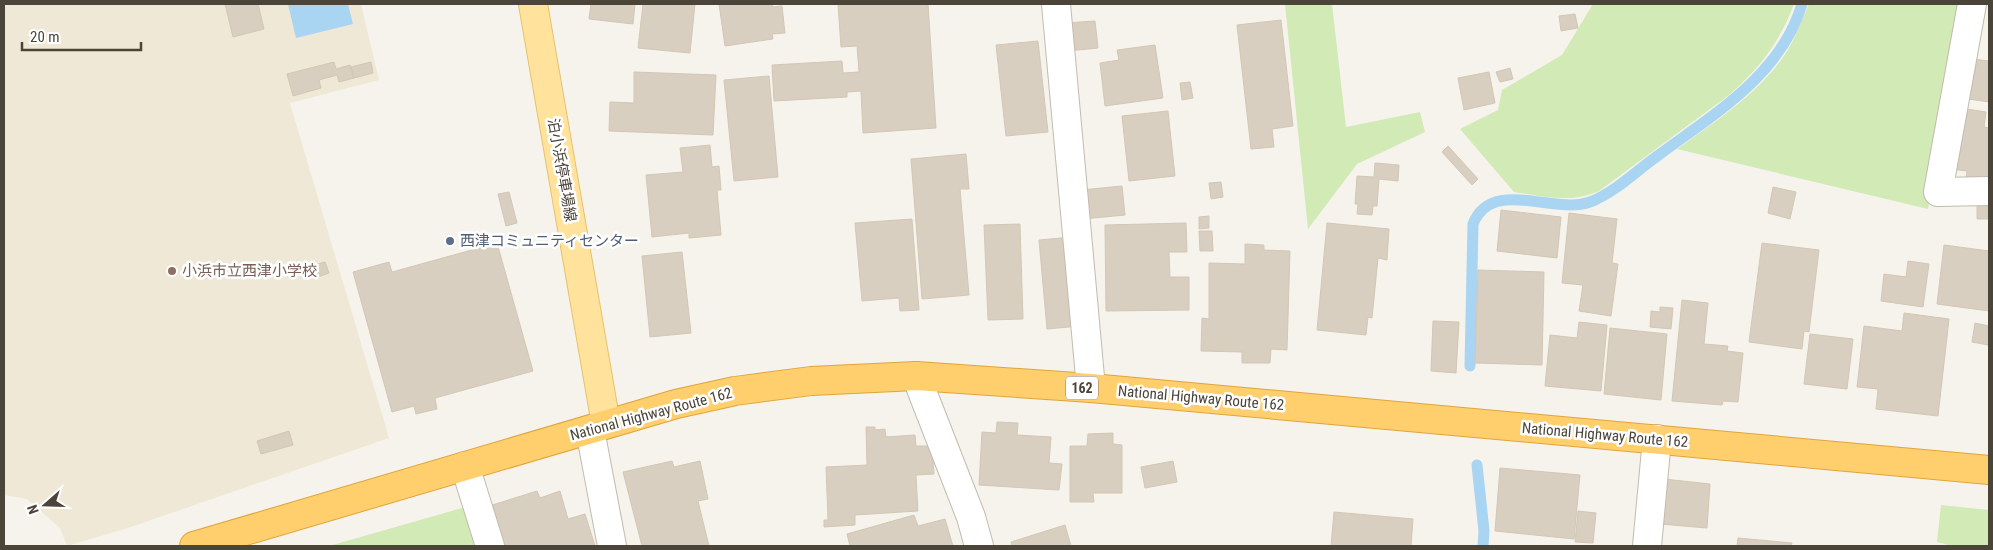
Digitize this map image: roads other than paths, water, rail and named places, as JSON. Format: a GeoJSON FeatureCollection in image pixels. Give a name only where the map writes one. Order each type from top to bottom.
{"type":"FeatureCollection","features":[{"type":"Feature","properties":{"kind":"highway","name":"National Highway Route 162"},"geometry":{"type":"LineString","coordinates":[[194,546],[598,427],[735,391],[811,381],[916,376],[1092,388],[1989,470]]}},
{"type":"Feature","properties":{"kind":"main road","name":"泊小浜停車場線"},"geometry":{"type":"LineString","coordinates":[[533,4],[598,427]]}},
{"type":"Feature","properties":{"kind":"street"},"geometry":{"type":"LineString","coordinates":[[1056,4],[1092,388]]}},
{"type":"Feature","properties":{"kind":"street"},"geometry":{"type":"LineString","coordinates":[[1972,4],[1961,56],[1938,192],[1989,191]]}},
{"type":"Feature","properties":{"kind":"street"},"geometry":{"type":"LineString","coordinates":[[916,376],[971,517],[979,546]]}},
{"type":"Feature","properties":{"kind":"street"},"geometry":{"type":"LineString","coordinates":[[598,427],[612,546]]}},
{"type":"Feature","properties":{"kind":"street"},"geometry":{"type":"LineString","coordinates":[[1647,546],[1657,439]]}},
{"type":"Feature","properties":{"kind":"street"},"geometry":{"type":"LineString","coordinates":[[465,466],[490,546]]}},
{"type":"Feature","properties":{"kind":"water"},"geometry":{"type":"Polygon","coordinates":[[[288,4],[348,4],[353,24],[296,38],[288,4]]]}},
{"type":"Feature","properties":{"kind":"waterway"},"geometry":{"type":"LineString","coordinates":[[1470,366],[1473,224],[1482,210],[1494,203],[1509,200],[1575,205],[1590,202],[1607,193],[1742,92],[1778,52],[1792,30],[1802,4]]}},
{"type":"Feature","properties":{"kind":"waterway"},"geometry":{"type":"LineString","coordinates":[[1477,465],[1484,531],[1483,546]]}},
{"type":"Feature","properties":{"kind":"place","name":"西津コミュニティセンター"},"geometry":{"type":"Point","coordinates":[450,241]}},
{"type":"Feature","properties":{"kind":"place","name":"小浜市立西津小学校"},"geometry":{"type":"Point","coordinates":[172,271]}}]}
